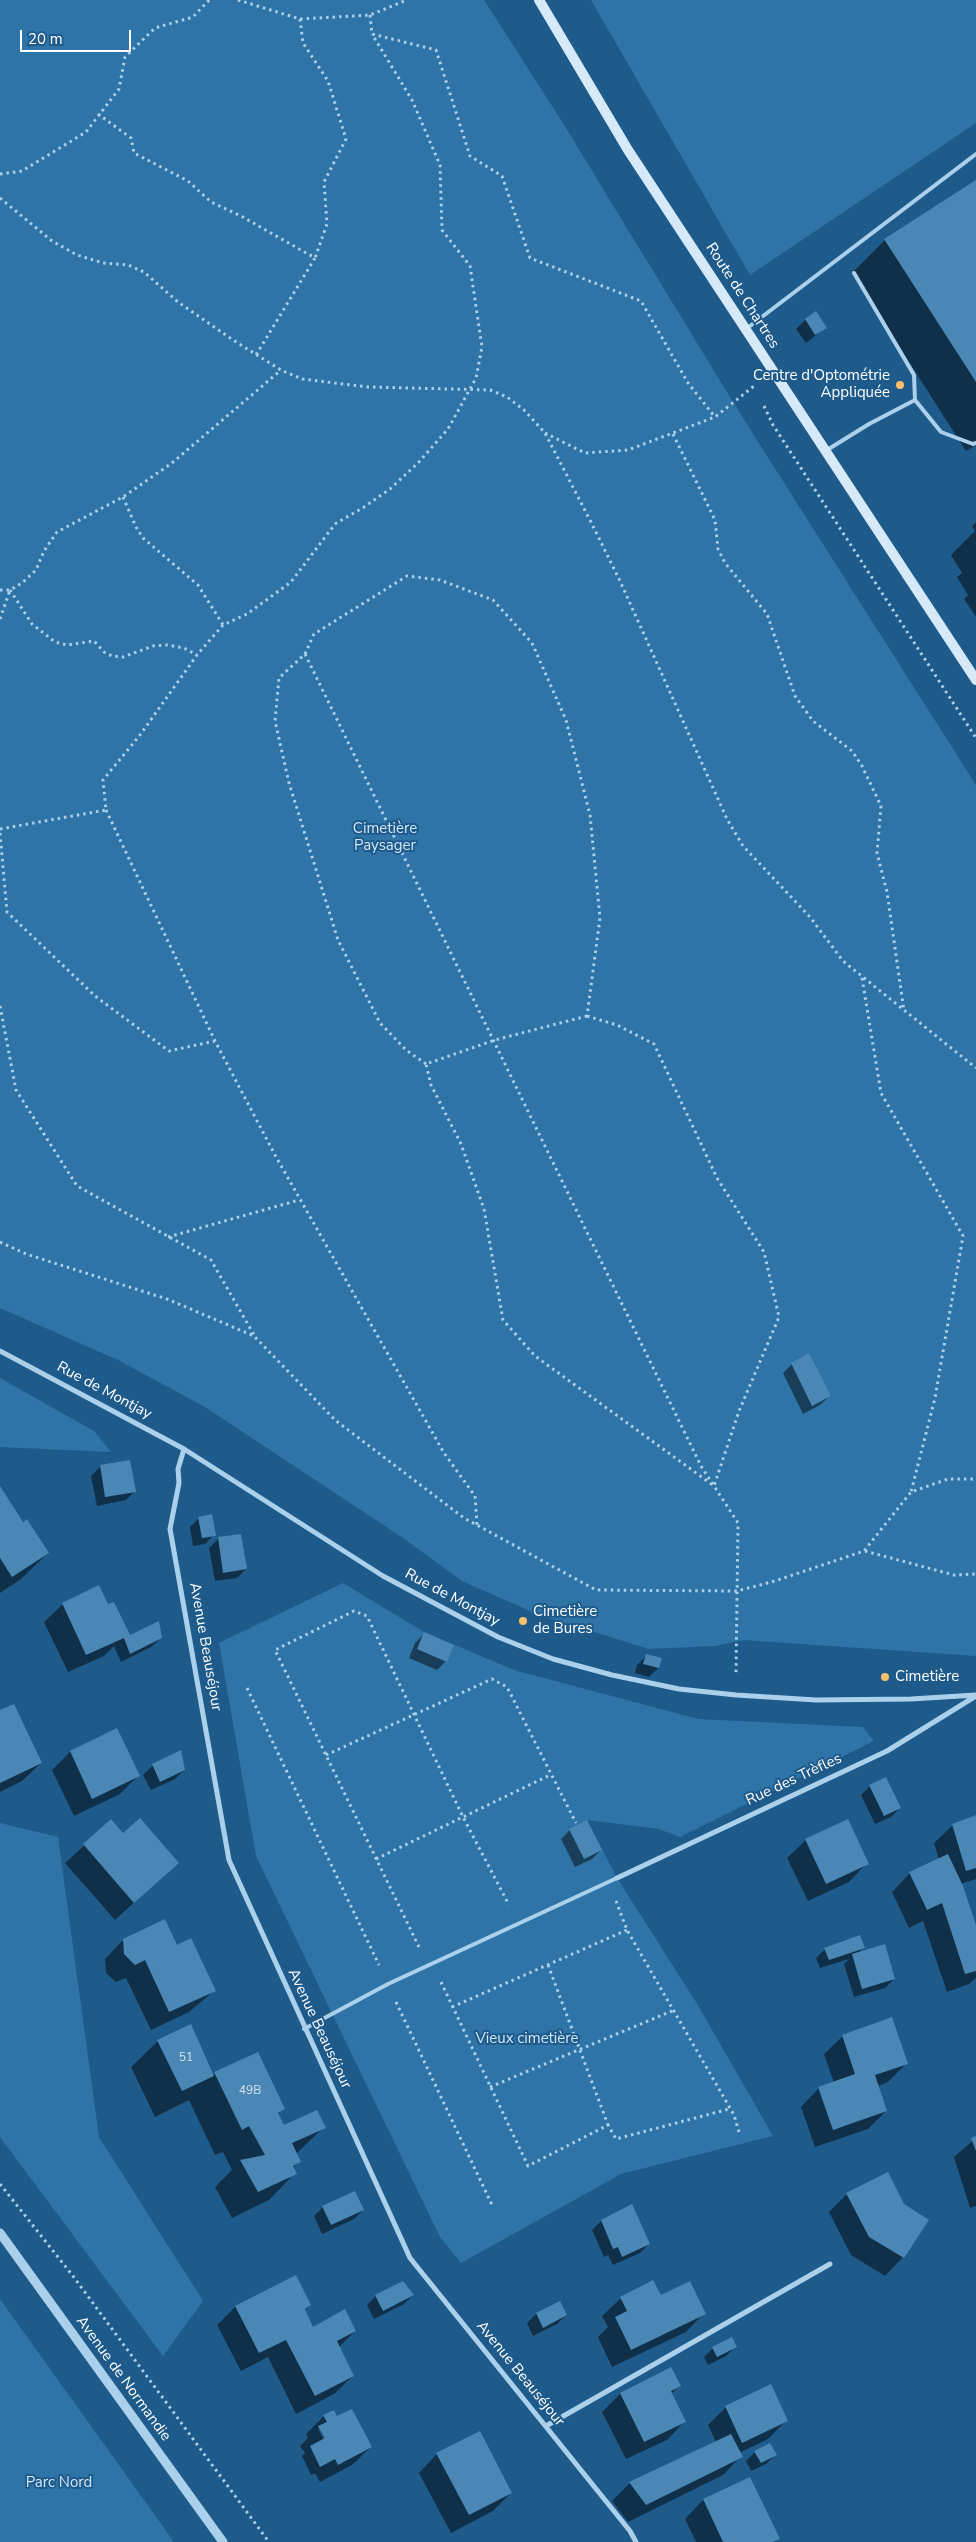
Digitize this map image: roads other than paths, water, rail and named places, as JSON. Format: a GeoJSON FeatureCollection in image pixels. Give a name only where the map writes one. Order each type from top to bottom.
{"type":"FeatureCollection","features":[{"type":"Feature","properties":{"kind":"main road","name":"Route de Chartres"},"geometry":{"type":"LineString","coordinates":[[539,0],[628,150],[976,680]]}},
{"type":"Feature","properties":{"kind":"street","name":"Rue de Montjay"},"geometry":{"type":"LineString","coordinates":[[0,1351],[184,1449],[383,1576],[498,1636],[553,1659],[612,1675],[679,1689],[736,1695],[816,1700],[976,1696]]}},
{"type":"Feature","properties":{"kind":"street","name":"Avenue Beauséjour"},"geometry":{"type":"LineString","coordinates":[[184,1449],[178,1469],[178,1482],[170,1529],[228,1860],[410,2258],[630,2531],[636,2542]]}},
{"type":"Feature","properties":{"kind":"street","name":"Rue des Trèfles"},"geometry":{"type":"LineString","coordinates":[[617,1878],[887,1751],[976,1696]]}},
{"type":"Feature","properties":{"kind":"street","name":"Avenue de Normandie"},"geometry":{"type":"LineString","coordinates":[[0,2233],[223,2542]]}},
{"type":"Feature","properties":{"kind":"street"},"geometry":{"type":"LineString","coordinates":[[546,2426],[830,2264]]}},
{"type":"Feature","properties":{"kind":"lane"},"geometry":{"type":"LineString","coordinates":[[746,329],[976,154]]}},
{"type":"Feature","properties":{"kind":"lane"},"geometry":{"type":"LineString","coordinates":[[854,273],[914,375],[915,400],[941,432],[973,444],[976,443]]}},
{"type":"Feature","properties":{"kind":"lane"},"geometry":{"type":"LineString","coordinates":[[825,452],[869,424],[915,400]]}},
{"type":"Feature","properties":{"kind":"lane"},"geometry":{"type":"LineString","coordinates":[[304,2029],[388,1984],[617,1878]]}},
{"type":"Feature","properties":{"kind":"place","name":"Centre d'Optométrie Appliquée"},"geometry":{"type":"Point","coordinates":[900,385]}},
{"type":"Feature","properties":{"kind":"place","name":"Cimetière de Bures"},"geometry":{"type":"Point","coordinates":[523,1621]}},
{"type":"Feature","properties":{"kind":"place","name":"Cimetière"},"geometry":{"type":"Point","coordinates":[885,1677]}},
{"type":"Feature","properties":{"kind":"park label","name":"Cimetière Paysager"},"geometry":{"type":"Point","coordinates":[385,838]}},
{"type":"Feature","properties":{"kind":"park label","name":"Vieux cimetière"},"geometry":{"type":"Point","coordinates":[527,2039]}},
{"type":"Feature","properties":{"kind":"park label","name":"Parc Nord"},"geometry":{"type":"Point","coordinates":[59,2483]}}]}
